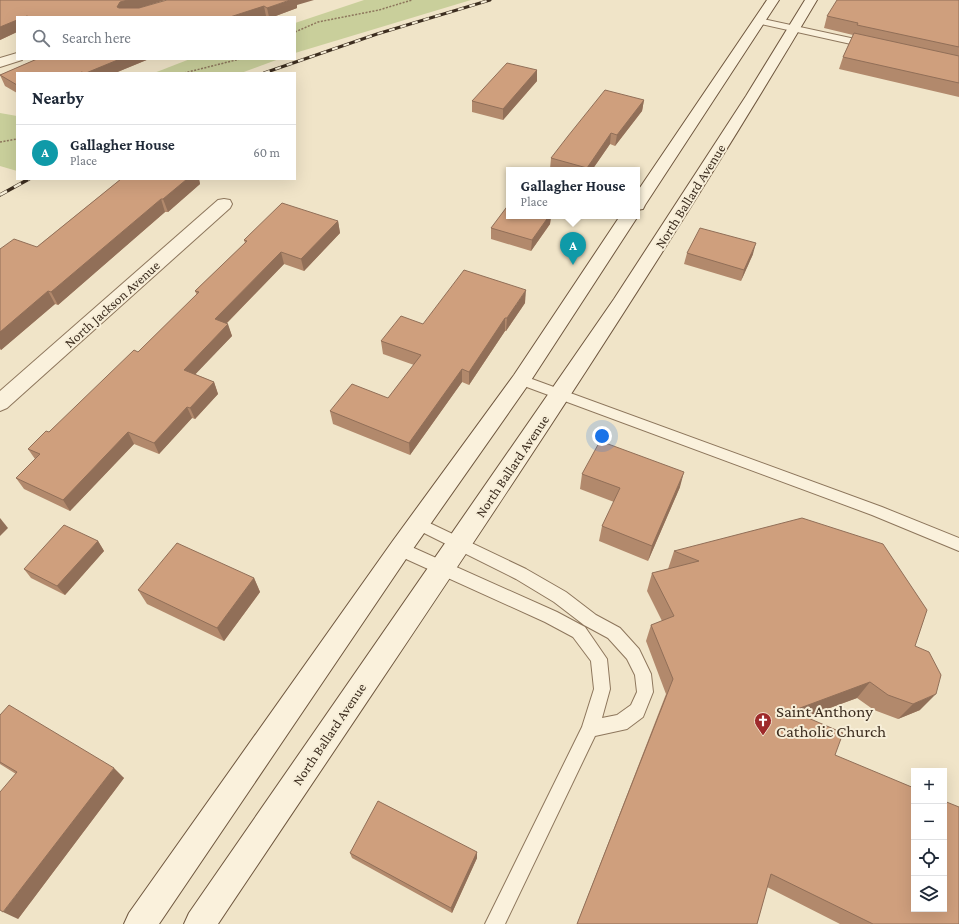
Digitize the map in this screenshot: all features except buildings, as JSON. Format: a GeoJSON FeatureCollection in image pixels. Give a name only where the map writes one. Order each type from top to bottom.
{"type":"FeatureCollection","features":[{"type":"Feature","properties":{"kind":"main road"},"geometry":{"type":"LineString","coordinates":[[640,200],[773,0]]}},
{"type":"Feature","properties":{"kind":"main road","name":"North Ballard Avenue"},"geometry":{"type":"LineString","coordinates":[[200,924],[621,304],[811,0]]}},
{"type":"Feature","properties":{"kind":"main road"},"geometry":{"type":"LineString","coordinates":[[0,63],[16,57]]}},
{"type":"Feature","properties":{"kind":"main road","name":"North Jackson Avenue"},"geometry":{"type":"LineString","coordinates":[[0,403],[224,204]]}},
{"type":"Feature","properties":{"kind":"main road"},"geometry":{"type":"LineString","coordinates":[[140,924],[400,549],[521,380],[628,219]]}},
{"type":"Feature","properties":{"kind":"lane"},"geometry":{"type":"LineString","coordinates":[[759,21],[881,48]]}},
{"type":"Feature","properties":{"kind":"lane"},"geometry":{"type":"LineString","coordinates":[[521,380],[877,511],[959,545]]}},
{"type":"Feature","properties":{"kind":"lane"},"geometry":{"type":"LineString","coordinates":[[419,524],[521,574],[560,597],[585,626],[599,659],[602,689],[590,729],[495,924]]}},
{"type":"Feature","properties":{"kind":"lane"},"geometry":{"type":"LineString","coordinates":[[400,549],[544,614],[585,626],[614,632],[633,654],[643,674],[645,692],[637,711],[621,723],[590,729]]}},
{"type":"Feature","properties":{"kind":"path"},"geometry":{"type":"LineString","coordinates":[[296,31],[309,24],[391,8],[412,0]]}},
{"type":"Feature","properties":{"kind":"path"},"geometry":{"type":"LineString","coordinates":[[188,72],[236,60]]}},
{"type":"Feature","properties":{"kind":"path"},"geometry":{"type":"LineString","coordinates":[[0,142],[16,139]]}},
{"type":"Feature","properties":{"kind":"green space"},"geometry":{"type":"Polygon","coordinates":[[[364,0],[471,0],[296,53],[296,23],[364,0]]]}},
{"type":"Feature","properties":{"kind":"green space"},"geometry":{"type":"Polygon","coordinates":[[[187,60],[276,60],[244,72],[157,72],[187,60]]]}},
{"type":"Feature","properties":{"kind":"green space"},"geometry":{"type":"Polygon","coordinates":[[[0,113],[16,116],[16,171],[0,166],[0,113]]]}},
{"type":"Feature","properties":{"kind":"railway"},"geometry":{"type":"LineString","coordinates":[[267,72],[377,34],[490,0]]}},
{"type":"Feature","properties":{"kind":"railway"},"geometry":{"type":"LineString","coordinates":[[0,195],[27,180]]}},
{"type":"Feature","properties":{"kind":"place","name":"Gallagher House"},"geometry":{"type":"Point","coordinates":[573,265]}},
{"type":"Feature","properties":{"kind":"place","name":"Saint Anthony Catholic Church"},"geometry":{"type":"Point","coordinates":[763,736]}}]}
